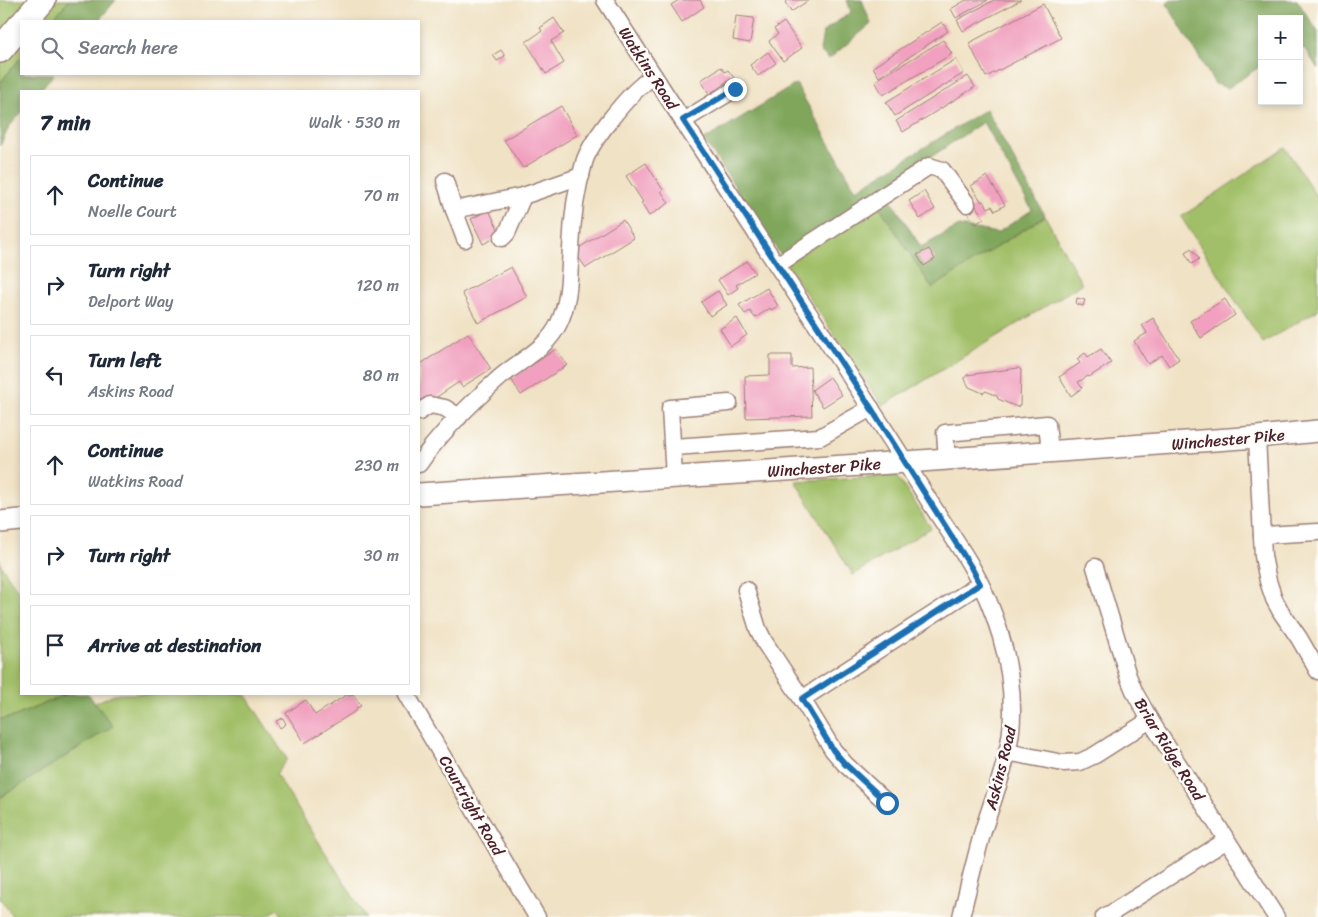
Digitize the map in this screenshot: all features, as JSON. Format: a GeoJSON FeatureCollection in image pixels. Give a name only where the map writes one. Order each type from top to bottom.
{"type":"FeatureCollection","features":[{"type":"Feature","properties":{"kind":"highway"},"geometry":{"type":"LineString","coordinates":[[26,20],[43,0]]}},
{"type":"Feature","properties":{"kind":"highway"},"geometry":{"type":"LineString","coordinates":[[0,50],[20,26]]}},
{"type":"Feature","properties":{"kind":"main road","name":"Winchester Pike"},"geometry":{"type":"LineString","coordinates":[[420,494],[1050,452],[1318,431]]}},
{"type":"Feature","properties":{"kind":"main road"},"geometry":{"type":"LineString","coordinates":[[0,522],[20,520]]}},
{"type":"Feature","properties":{"kind":"street","name":"Watkins Road"},"geometry":{"type":"LineString","coordinates":[[606,0],[906,462]]}},
{"type":"Feature","properties":{"kind":"street"},"geometry":{"type":"LineString","coordinates":[[420,463],[440,436],[497,380],[552,337],[560,323],[569,288],[576,203],[584,162],[592,146],[617,111],[642,85],[654,76]]}},
{"type":"Feature","properties":{"kind":"street"},"geometry":{"type":"LineString","coordinates":[[683,120],[735,89]]}},
{"type":"Feature","properties":{"kind":"street"},"geometry":{"type":"LineString","coordinates":[[777,265],[930,166],[942,170],[967,204]]}},
{"type":"Feature","properties":{"kind":"street"},"geometry":{"type":"LineString","coordinates":[[454,210],[523,196],[581,176]]}},
{"type":"Feature","properties":{"kind":"street"},"geometry":{"type":"LineString","coordinates":[[445,181],[465,239]]}},
{"type":"Feature","properties":{"kind":"street"},"geometry":{"type":"LineString","coordinates":[[502,238],[507,233],[523,196]]}},
{"type":"Feature","properties":{"kind":"street"},"geometry":{"type":"LineString","coordinates":[[674,477],[670,408],[729,403]]}},
{"type":"Feature","properties":{"kind":"street"},"geometry":{"type":"LineString","coordinates":[[420,411],[430,405],[445,408],[459,417]]}},
{"type":"Feature","properties":{"kind":"street"},"geometry":{"type":"LineString","coordinates":[[672,447],[820,437],[871,408]]}},
{"type":"Feature","properties":{"kind":"street"},"geometry":{"type":"LineString","coordinates":[[1257,437],[1263,556],[1268,581],[1281,612],[1318,670]]}},
{"type":"Feature","properties":{"kind":"street","name":"Askins Road"},"geometry":{"type":"LineString","coordinates":[[906,462],[980,584],[997,625],[1008,666],[1012,709],[1007,752],[983,832],[961,917]]}},
{"type":"Feature","properties":{"kind":"street"},"geometry":{"type":"LineString","coordinates":[[1262,535],[1318,532]]}},
{"type":"Feature","properties":{"kind":"street","name":"Briar Ridge Road"},"geometry":{"type":"LineString","coordinates":[[1095,567],[1128,676],[1135,693],[1150,720],[1276,917]]}},
{"type":"Feature","properties":{"kind":"street"},"geometry":{"type":"LineString","coordinates":[[802,699],[980,584]]}},
{"type":"Feature","properties":{"kind":"street"},"geometry":{"type":"LineString","coordinates":[[746,590],[758,629],[765,643],[833,750],[845,764],[887,803]]}},
{"type":"Feature","properties":{"kind":"street","name":"Courtright Road"},"geometry":{"type":"LineString","coordinates":[[407,695],[538,917]]}},
{"type":"Feature","properties":{"kind":"street"},"geometry":{"type":"LineString","coordinates":[[1007,752],[1063,762],[1080,762],[1095,755],[1150,720]]}},
{"type":"Feature","properties":{"kind":"street"},"geometry":{"type":"LineString","coordinates":[[1104,917],[1227,840]]}},
{"type":"Feature","properties":{"kind":"green space"},"geometry":{"type":"Polygon","coordinates":[[[0,0],[36,0],[0,42],[0,0]]]}},
{"type":"Feature","properties":{"kind":"green space"},"geometry":{"type":"Polygon","coordinates":[[[52,0],[69,0],[52,20],[35,20],[52,0]]]}},
{"type":"Feature","properties":{"kind":"green space"},"geometry":{"type":"Polygon","coordinates":[[[69,0],[116,0],[99,20],[52,20],[69,0]]]}},
{"type":"Feature","properties":{"kind":"green space"},"geometry":{"type":"Polygon","coordinates":[[[847,0],[862,0],[871,24],[829,59],[820,51],[823,32],[851,12],[847,0]]]}},
{"type":"Feature","properties":{"kind":"green space"},"geometry":{"type":"Polygon","coordinates":[[[1170,0],[1297,0],[1318,32],[1318,69],[1303,48],[1303,15],[1258,15],[1258,68],[1228,88],[1215,84],[1167,4],[1170,0]]]}},
{"type":"Feature","properties":{"kind":"green space"},"geometry":{"type":"Polygon","coordinates":[[[20,37],[20,58],[0,83],[0,60],[20,37]]]}},
{"type":"Feature","properties":{"kind":"green space"},"geometry":{"type":"Polygon","coordinates":[[[20,58],[20,75],[53,75],[40,90],[20,90],[20,114],[9,127],[0,146],[0,83],[20,58]]]}},
{"type":"Feature","properties":{"kind":"green space"},"geometry":{"type":"Polygon","coordinates":[[[796,84],[856,190],[986,109],[1045,216],[932,288],[878,204],[889,197],[921,247],[959,226],[997,233],[1032,210],[983,122],[782,257],[704,140],[796,84]]]}},
{"type":"Feature","properties":{"kind":"green space"},"geometry":{"type":"Polygon","coordinates":[[[1285,147],[1318,199],[1318,310],[1263,343],[1181,217],[1285,147]]]}},
{"type":"Feature","properties":{"kind":"green space"},"geometry":{"type":"Polygon","coordinates":[[[878,204],[932,288],[1045,216],[1082,284],[883,406],[786,264],[878,204]]]}},
{"type":"Feature","properties":{"kind":"green space"},"geometry":{"type":"Polygon","coordinates":[[[897,475],[931,528],[853,575],[795,481],[897,475]]]}},
{"type":"Feature","properties":{"kind":"green space"},"geometry":{"type":"Polygon","coordinates":[[[0,560],[1,565],[20,594],[20,695],[65,695],[13,717],[0,719],[0,560]]]}},
{"type":"Feature","properties":{"kind":"green space"},"geometry":{"type":"Polygon","coordinates":[[[65,695],[89,695],[113,726],[0,798],[0,719],[13,717],[65,695]]]}},
{"type":"Feature","properties":{"kind":"green space"},"geometry":{"type":"Polygon","coordinates":[[[114,695],[246,695],[287,759],[276,774],[366,917],[283,917],[278,909],[265,917],[13,917],[0,898],[0,798],[112,726],[94,703],[114,695]]]}},
{"type":"Feature","properties":{"kind":"building"},"geometry":{"type":"Polygon","coordinates":[[[679,0],[700,0],[704,7],[682,22],[671,5],[679,0]]]}},
{"type":"Feature","properties":{"kind":"building"},"geometry":{"type":"Polygon","coordinates":[[[789,0],[809,0],[791,12],[785,2],[789,0]]]}},
{"type":"Feature","properties":{"kind":"building"},"geometry":{"type":"Polygon","coordinates":[[[966,0],[988,0],[956,18],[951,9],[966,0]]]}},
{"type":"Feature","properties":{"kind":"building"},"geometry":{"type":"Polygon","coordinates":[[[994,0],[1021,0],[963,31],[957,20],[994,0]]]}},
{"type":"Feature","properties":{"kind":"building"},"geometry":{"type":"Polygon","coordinates":[[[1043,4],[1061,38],[986,77],[969,43],[1043,4]]]}},
{"type":"Feature","properties":{"kind":"building"},"geometry":{"type":"Polygon","coordinates":[[[736,16],[754,18],[750,43],[733,40],[736,16]]]}},
{"type":"Feature","properties":{"kind":"building"},"geometry":{"type":"Polygon","coordinates":[[[554,18],[564,33],[551,41],[564,63],[546,74],[526,42],[542,31],[540,28],[554,18]]]}},
{"type":"Feature","properties":{"kind":"building"},"geometry":{"type":"Polygon","coordinates":[[[784,22],[802,48],[783,61],[769,41],[778,34],[774,29],[784,22]]]}},
{"type":"Feature","properties":{"kind":"building"},"geometry":{"type":"Polygon","coordinates":[[[942,22],[948,31],[879,77],[873,67],[942,22]]]}},
{"type":"Feature","properties":{"kind":"building"},"geometry":{"type":"Polygon","coordinates":[[[943,40],[952,54],[883,95],[875,81],[943,40]]]}},
{"type":"Feature","properties":{"kind":"building"},"geometry":{"type":"Polygon","coordinates":[[[501,50],[505,56],[497,61],[493,55],[501,50]]]}},
{"type":"Feature","properties":{"kind":"building"},"geometry":{"type":"Polygon","coordinates":[[[768,52],[776,63],[758,76],[750,65],[768,52]]]}},
{"type":"Feature","properties":{"kind":"building"},"geometry":{"type":"Polygon","coordinates":[[[956,59],[964,73],[895,116],[886,102],[956,59]]]}},
{"type":"Feature","properties":{"kind":"building"},"geometry":{"type":"Polygon","coordinates":[[[721,67],[725,72],[728,70],[734,78],[723,84],[726,89],[719,93],[717,89],[709,94],[701,80],[721,67]]]}},
{"type":"Feature","properties":{"kind":"building"},"geometry":{"type":"Polygon","coordinates":[[[968,76],[975,87],[903,132],[896,121],[968,76]]]}},
{"type":"Feature","properties":{"kind":"building"},"geometry":{"type":"Polygon","coordinates":[[[561,106],[577,135],[523,168],[504,140],[561,106]]]}},
{"type":"Feature","properties":{"kind":"building"},"geometry":{"type":"Polygon","coordinates":[[[646,163],[669,203],[649,216],[641,203],[643,202],[626,176],[646,163]]]}},
{"type":"Feature","properties":{"kind":"building"},"geometry":{"type":"Polygon","coordinates":[[[987,176],[1005,205],[995,211],[992,206],[988,208],[984,201],[982,202],[971,186],[987,176]]]}},
{"type":"Feature","properties":{"kind":"building"},"geometry":{"type":"Polygon","coordinates":[[[924,191],[935,209],[920,219],[909,201],[924,191]]]}},
{"type":"Feature","properties":{"kind":"building"},"geometry":{"type":"Polygon","coordinates":[[[975,205],[984,218],[976,224],[966,211],[975,205]]]}},
{"type":"Feature","properties":{"kind":"building"},"geometry":{"type":"Polygon","coordinates":[[[489,210],[501,235],[483,244],[471,219],[489,210]]]}},
{"type":"Feature","properties":{"kind":"building"},"geometry":{"type":"Polygon","coordinates":[[[623,220],[634,238],[586,268],[574,251],[623,220]]]}},
{"type":"Feature","properties":{"kind":"building"},"geometry":{"type":"Polygon","coordinates":[[[1191,248],[1199,259],[1192,264],[1185,253],[1191,248]]]}},
{"type":"Feature","properties":{"kind":"building"},"geometry":{"type":"Polygon","coordinates":[[[929,249],[935,259],[924,266],[917,255],[929,249]]]}},
{"type":"Feature","properties":{"kind":"building"},"geometry":{"type":"Polygon","coordinates":[[[747,261],[755,273],[736,285],[738,288],[728,295],[718,280],[747,261]]]}},
{"type":"Feature","properties":{"kind":"building"},"geometry":{"type":"Polygon","coordinates":[[[511,267],[527,297],[478,323],[462,293],[511,267]]]}},
{"type":"Feature","properties":{"kind":"building"},"geometry":{"type":"Polygon","coordinates":[[[767,288],[778,306],[771,310],[770,308],[755,318],[750,311],[745,314],[739,305],[767,288]]]}},
{"type":"Feature","properties":{"kind":"building"},"geometry":{"type":"Polygon","coordinates":[[[718,291],[727,305],[710,316],[701,302],[718,291]]]}},
{"type":"Feature","properties":{"kind":"building"},"geometry":{"type":"Polygon","coordinates":[[[1077,298],[1085,300],[1083,306],[1076,304],[1077,298]]]}},
{"type":"Feature","properties":{"kind":"building"},"geometry":{"type":"Polygon","coordinates":[[[1225,299],[1235,315],[1201,338],[1190,321],[1225,299]]]}},
{"type":"Feature","properties":{"kind":"building"},"geometry":{"type":"Polygon","coordinates":[[[737,318],[747,335],[731,346],[720,329],[737,318]]]}},
{"type":"Feature","properties":{"kind":"building"},"geometry":{"type":"Polygon","coordinates":[[[1153,318],[1179,359],[1169,366],[1162,355],[1148,364],[1134,341],[1147,333],[1142,325],[1153,318]]]}},
{"type":"Feature","properties":{"kind":"building"},"geometry":{"type":"Polygon","coordinates":[[[468,333],[491,369],[462,387],[459,382],[420,408],[420,364],[468,333]]]}},
{"type":"Feature","properties":{"kind":"building"},"geometry":{"type":"Polygon","coordinates":[[[556,349],[567,365],[521,395],[511,379],[556,349]]]}},
{"type":"Feature","properties":{"kind":"building"},"geometry":{"type":"Polygon","coordinates":[[[1101,349],[1111,363],[1078,382],[1082,388],[1071,396],[1059,377],[1080,363],[1077,359],[1085,353],[1088,357],[1101,349]]]}},
{"type":"Feature","properties":{"kind":"building"},"geometry":{"type":"Polygon","coordinates":[[[770,355],[792,355],[792,368],[810,367],[812,416],[746,418],[745,376],[770,375],[770,355]]]}},
{"type":"Feature","properties":{"kind":"building"},"geometry":{"type":"Polygon","coordinates":[[[1018,368],[1021,370],[1020,405],[1017,407],[998,399],[997,396],[986,391],[983,393],[969,387],[965,379],[967,375],[1018,368]]]}},
{"type":"Feature","properties":{"kind":"building"},"geometry":{"type":"Polygon","coordinates":[[[830,377],[842,395],[823,407],[812,390],[830,377]]]}},
{"type":"Feature","properties":{"kind":"building"},"geometry":{"type":"Polygon","coordinates":[[[346,695],[354,695],[361,706],[305,743],[286,713],[306,700],[315,715],[346,695]]]}},
{"type":"Feature","properties":{"kind":"building"},"geometry":{"type":"Polygon","coordinates":[[[283,718],[286,724],[280,728],[276,721],[283,718]]]}},
{"type":"Feature","properties":{"kind":"route"},"geometry":{"type":"LineString","coordinates":[[735,89],[683,120],[906,462],[980,584],[802,699],[833,750],[845,764],[887,803]]}}]}
